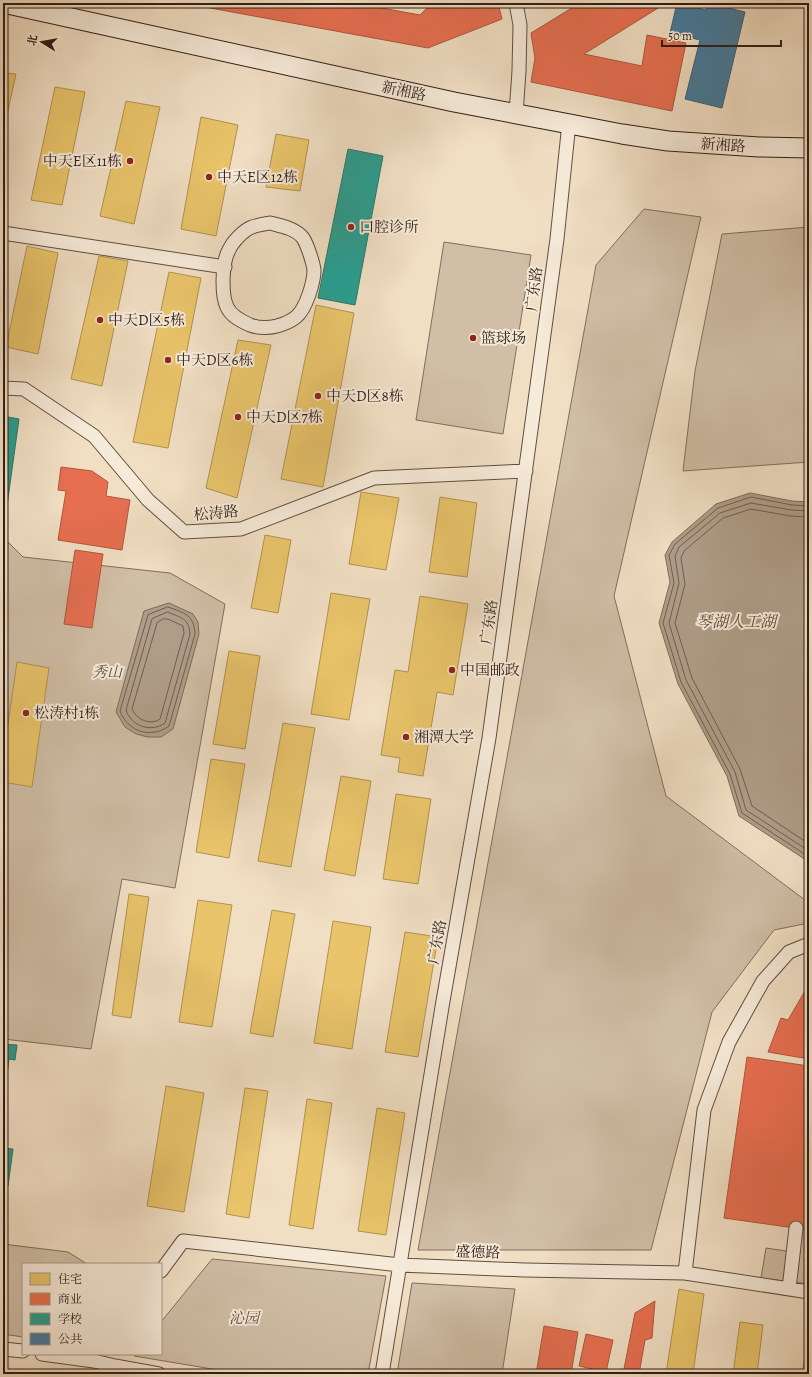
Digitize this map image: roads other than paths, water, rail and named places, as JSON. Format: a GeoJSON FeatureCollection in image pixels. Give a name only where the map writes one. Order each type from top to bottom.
{"type":"FeatureCollection","features":[{"type":"Feature","properties":{"kind":"main road","name":"新湘路"},"geometry":{"type":"LineString","coordinates":[[3,3],[454,102],[622,134],[668,141],[766,148],[809,148]]}},
{"type":"Feature","properties":{"kind":"street"},"geometry":{"type":"LineString","coordinates":[[516,3],[520,24],[516,114]]}},
{"type":"Feature","properties":{"kind":"street","name":"广东路"},"geometry":{"type":"LineString","coordinates":[[382,1374],[444,994],[489,738],[557,238],[569,123]]}},
{"type":"Feature","properties":{"kind":"street"},"geometry":{"type":"LineString","coordinates":[[270,223],[288,227],[303,238],[310,254],[314,270],[306,303],[297,316],[286,324],[270,328],[253,326],[238,320],[227,308],[222,285],[225,267],[228,250],[239,237],[252,227],[270,223]]}},
{"type":"Feature","properties":{"kind":"street"},"geometry":{"type":"LineString","coordinates":[[3,233],[225,267]]}},
{"type":"Feature","properties":{"kind":"street","name":"松涛路"},"geometry":{"type":"LineString","coordinates":[[3,388],[24,389],[94,436],[148,500],[184,532],[241,529],[374,478],[526,471]]}},
{"type":"Feature","properties":{"kind":"street"},"geometry":{"type":"LineString","coordinates":[[685,1273],[704,1110],[729,1042],[763,981],[789,952],[809,944]]}},
{"type":"Feature","properties":{"kind":"street"},"geometry":{"type":"LineString","coordinates":[[789,1289],[796,1228]]}},
{"type":"Feature","properties":{"kind":"street","name":"盛德路"},"geometry":{"type":"LineString","coordinates":[[162,1270],[183,1241],[400,1265],[524,1270],[685,1273],[809,1292]]}},
{"type":"Feature","properties":{"kind":"street"},"geometry":{"type":"LineString","coordinates":[[3,1349],[22,1351]]}},
{"type":"Feature","properties":{"kind":"street"},"geometry":{"type":"LineString","coordinates":[[56,1355],[97,1358],[115,1366],[159,1374]]}},
{"type":"Feature","properties":{"kind":"water","name":"琴湖人工湖"},"geometry":{"type":"Polygon","coordinates":[[[750,493],[792,501],[809,502],[809,862],[739,816],[727,776],[678,684],[659,623],[670,582],[665,555],[672,542],[716,504],[750,493]]]}},
{"type":"Feature","properties":{"kind":"water"},"geometry":{"type":"Polygon","coordinates":[[[169,603],[193,614],[198,622],[199,634],[173,729],[161,737],[148,737],[136,734],[125,727],[116,712],[144,611],[169,603]]]}},
{"type":"Feature","properties":{"kind":"place","name":"中天E区11栋"},"geometry":{"type":"Point","coordinates":[130,161]}},
{"type":"Feature","properties":{"kind":"place","name":"中天E区12栋"},"geometry":{"type":"Point","coordinates":[209,177]}},
{"type":"Feature","properties":{"kind":"place","name":"口腔诊所"},"geometry":{"type":"Point","coordinates":[351,227]}},
{"type":"Feature","properties":{"kind":"place","name":"中天D区5栋"},"geometry":{"type":"Point","coordinates":[100,320]}},
{"type":"Feature","properties":{"kind":"place","name":"篮球场"},"geometry":{"type":"Point","coordinates":[473,338]}},
{"type":"Feature","properties":{"kind":"place","name":"中天D区6栋"},"geometry":{"type":"Point","coordinates":[168,360]}},
{"type":"Feature","properties":{"kind":"place","name":"中天D区8栋"},"geometry":{"type":"Point","coordinates":[318,396]}},
{"type":"Feature","properties":{"kind":"place","name":"中天D区7栋"},"geometry":{"type":"Point","coordinates":[238,417]}},
{"type":"Feature","properties":{"kind":"place","name":"中国邮政"},"geometry":{"type":"Point","coordinates":[452,670]}},
{"type":"Feature","properties":{"kind":"place","name":"松涛村1栋"},"geometry":{"type":"Point","coordinates":[26,713]}},
{"type":"Feature","properties":{"kind":"place","name":"湘潭大学"},"geometry":{"type":"Point","coordinates":[406,737]}},
{"type":"Feature","properties":{"kind":"park label","name":"秀山"},"geometry":{"type":"Point","coordinates":[107,672]}},
{"type":"Feature","properties":{"kind":"park label","name":"沁园"},"geometry":{"type":"Point","coordinates":[244,1318]}}]}
